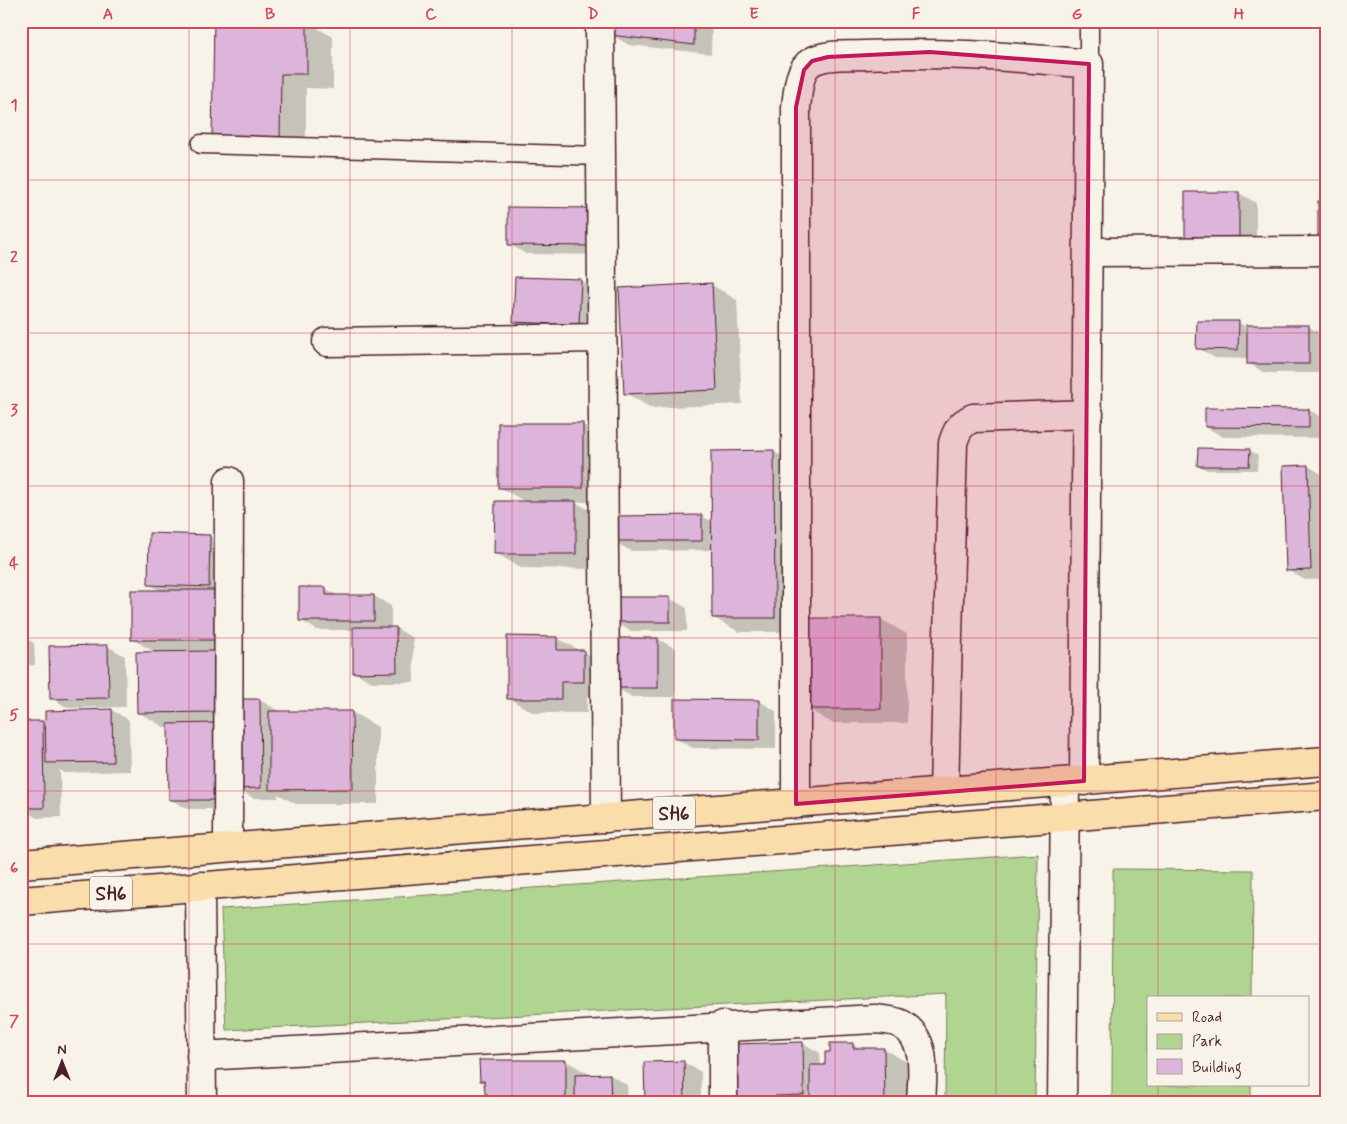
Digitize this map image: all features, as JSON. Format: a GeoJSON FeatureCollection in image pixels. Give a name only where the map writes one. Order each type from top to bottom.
{"type":"FeatureCollection","features":[{"type":"Feature","properties":{"kind":"main road","name":"SH6"},"geometry":{"type":"LineString","coordinates":[[21,864],[1326,761]]}},
{"type":"Feature","properties":{"kind":"main road","name":"SH6"},"geometry":{"type":"LineString","coordinates":[[21,901],[1326,796]]}},
{"type":"Feature","properties":{"kind":"street"},"geometry":{"type":"LineString","coordinates":[[600,27],[606,818]]}},
{"type":"Feature","properties":{"kind":"street"},"geometry":{"type":"LineString","coordinates":[[796,804],[796,107],[798,88],[804,70],[812,62],[828,57],[930,52],[1005,55],[1089,64],[1088,414],[1075,782],[1065,817],[1062,1103]]}},
{"type":"Feature","properties":{"kind":"street"},"geometry":{"type":"LineString","coordinates":[[1089,252],[1326,251]]}},
{"type":"Feature","properties":{"kind":"street"},"geometry":{"type":"LineString","coordinates":[[327,342],[602,338]]}},
{"type":"Feature","properties":{"kind":"street"},"geometry":{"type":"LineString","coordinates":[[944,792],[953,453],[956,433],[962,423],[973,418],[1088,414]]}},
{"type":"Feature","properties":{"kind":"street"},"geometry":{"type":"LineString","coordinates":[[228,847],[229,481]]}},
{"type":"Feature","properties":{"kind":"street"},"geometry":{"type":"LineString","coordinates":[[200,886],[202,1103]]}},
{"type":"Feature","properties":{"kind":"street"},"geometry":{"type":"LineString","coordinates":[[201,1056],[723,1025],[875,1018],[900,1023],[914,1034],[922,1054],[921,1103]]}},
{"type":"Feature","properties":{"kind":"street"},"geometry":{"type":"LineString","coordinates":[[723,1025],[723,1103]]}},
{"type":"Feature","properties":{"kind":"lane"},"geometry":{"type":"LineString","coordinates":[[1089,21],[1089,64]]}},
{"type":"Feature","properties":{"kind":"lane"},"geometry":{"type":"LineString","coordinates":[[201,144],[600,156]]}},
{"type":"Feature","properties":{"kind":"highlighted area"},"geometry":{"type":"Polygon","coordinates":[[[930,52],[1089,64],[1084,781],[796,804],[796,107],[804,70],[812,61],[828,57],[930,52]]]}},
{"type":"Feature","properties":{"kind":"green space"},"geometry":{"type":"Polygon","coordinates":[[[1038,854],[1035,1103],[945,1103],[946,994],[226,1030],[221,909],[1038,854]]]}},
{"type":"Feature","properties":{"kind":"green space"},"geometry":{"type":"Polygon","coordinates":[[[1113,869],[1253,870],[1252,996],[1147,996],[1147,1086],[1251,1086],[1251,1103],[1112,1103],[1113,869]]]}},
{"type":"Feature","properties":{"kind":"building"},"geometry":{"type":"Polygon","coordinates":[[[214,21],[307,21],[307,74],[281,74],[280,140],[212,139],[214,21]]]}},
{"type":"Feature","properties":{"kind":"building"},"geometry":{"type":"Polygon","coordinates":[[[610,21],[694,21],[694,45],[610,35],[610,21]]]}},
{"type":"Feature","properties":{"kind":"building"},"geometry":{"type":"Polygon","coordinates":[[[1185,192],[1239,192],[1239,240],[1185,240],[1185,192]]]}},
{"type":"Feature","properties":{"kind":"building"},"geometry":{"type":"Polygon","coordinates":[[[1318,201],[1326,201],[1326,235],[1318,235],[1318,201]]]}},
{"type":"Feature","properties":{"kind":"building"},"geometry":{"type":"Polygon","coordinates":[[[508,207],[592,208],[591,246],[508,245],[508,207]]]}},
{"type":"Feature","properties":{"kind":"building"},"geometry":{"type":"Polygon","coordinates":[[[515,277],[581,279],[579,325],[513,322],[515,277]]]}},
{"type":"Feature","properties":{"kind":"building"},"geometry":{"type":"Polygon","coordinates":[[[712,283],[717,390],[624,394],[619,288],[712,283]]]}},
{"type":"Feature","properties":{"kind":"building"},"geometry":{"type":"Polygon","coordinates":[[[1197,321],[1239,321],[1238,350],[1196,349],[1197,321]]]}},
{"type":"Feature","properties":{"kind":"building"},"geometry":{"type":"Polygon","coordinates":[[[1247,325],[1309,325],[1309,364],[1247,364],[1247,325]]]}},
{"type":"Feature","properties":{"kind":"building"},"geometry":{"type":"Polygon","coordinates":[[[1205,408],[1309,409],[1309,428],[1205,427],[1205,408]]]}},
{"type":"Feature","properties":{"kind":"building"},"geometry":{"type":"Polygon","coordinates":[[[498,423],[583,423],[583,488],[498,488],[498,423]]]}},
{"type":"Feature","properties":{"kind":"building"},"geometry":{"type":"Polygon","coordinates":[[[1198,448],[1250,449],[1249,466],[1197,466],[1198,448]]]}},
{"type":"Feature","properties":{"kind":"building"},"geometry":{"type":"Polygon","coordinates":[[[774,450],[775,618],[712,618],[711,451],[774,450]]]}},
{"type":"Feature","properties":{"kind":"building"},"geometry":{"type":"Polygon","coordinates":[[[1308,465],[1311,570],[1286,571],[1283,466],[1308,465]]]}},
{"type":"Feature","properties":{"kind":"building"},"geometry":{"type":"Polygon","coordinates":[[[495,501],[576,501],[576,554],[494,554],[495,501]]]}},
{"type":"Feature","properties":{"kind":"building"},"geometry":{"type":"Polygon","coordinates":[[[702,515],[702,541],[612,541],[612,516],[702,515]]]}},
{"type":"Feature","properties":{"kind":"building"},"geometry":{"type":"Polygon","coordinates":[[[149,533],[210,535],[209,587],[148,585],[149,533]]]}},
{"type":"Feature","properties":{"kind":"building"},"geometry":{"type":"Polygon","coordinates":[[[299,587],[326,587],[326,595],[374,595],[374,621],[299,621],[299,587]]]}},
{"type":"Feature","properties":{"kind":"building"},"geometry":{"type":"Polygon","coordinates":[[[131,590],[214,590],[214,640],[131,640],[131,590]]]}},
{"type":"Feature","properties":{"kind":"building"},"geometry":{"type":"Polygon","coordinates":[[[611,597],[670,597],[670,622],[611,622],[611,597]]]}},
{"type":"Feature","properties":{"kind":"building"},"geometry":{"type":"Polygon","coordinates":[[[805,618],[881,618],[881,709],[805,709],[805,618]]]}},
{"type":"Feature","properties":{"kind":"building"},"geometry":{"type":"Polygon","coordinates":[[[353,627],[396,627],[397,672],[353,673],[353,627]]]}},
{"type":"Feature","properties":{"kind":"building"},"geometry":{"type":"Polygon","coordinates":[[[507,636],[557,637],[557,650],[584,650],[584,682],[561,682],[561,699],[507,699],[507,636]]]}},
{"type":"Feature","properties":{"kind":"building"},"geometry":{"type":"Polygon","coordinates":[[[613,638],[658,638],[658,688],[613,688],[613,638]]]}},
{"type":"Feature","properties":{"kind":"building"},"geometry":{"type":"Polygon","coordinates":[[[108,645],[109,698],[50,699],[49,646],[108,645]]]}},
{"type":"Feature","properties":{"kind":"building"},"geometry":{"type":"Polygon","coordinates":[[[216,651],[217,712],[137,713],[136,652],[216,651]]]}},
{"type":"Feature","properties":{"kind":"building"},"geometry":{"type":"Polygon","coordinates":[[[233,699],[260,699],[261,788],[235,789],[233,699]]]}},
{"type":"Feature","properties":{"kind":"building"},"geometry":{"type":"Polygon","coordinates":[[[674,699],[759,700],[759,740],[674,739],[674,699]]]}},
{"type":"Feature","properties":{"kind":"building"},"geometry":{"type":"Polygon","coordinates":[[[112,709],[113,762],[46,763],[45,711],[112,709]]]}},
{"type":"Feature","properties":{"kind":"building"},"geometry":{"type":"Polygon","coordinates":[[[269,711],[352,711],[353,789],[269,790],[269,711]]]}},
{"type":"Feature","properties":{"kind":"building"},"geometry":{"type":"Polygon","coordinates":[[[21,721],[43,721],[44,808],[21,808],[21,721]]]}},
{"type":"Feature","properties":{"kind":"building"},"geometry":{"type":"Polygon","coordinates":[[[216,723],[217,800],[169,800],[168,724],[216,723]]]}},
{"type":"Feature","properties":{"kind":"building"},"geometry":{"type":"Polygon","coordinates":[[[803,1042],[804,1095],[775,1096],[775,1099],[735,1100],[734,1044],[803,1042]]]}},
{"type":"Feature","properties":{"kind":"building"},"geometry":{"type":"Polygon","coordinates":[[[830,1043],[853,1043],[853,1048],[884,1048],[885,1103],[810,1103],[810,1065],[825,1065],[825,1052],[830,1052],[830,1043]]]}},
{"type":"Feature","properties":{"kind":"building"},"geometry":{"type":"Polygon","coordinates":[[[479,1060],[566,1060],[566,1103],[488,1103],[488,1094],[485,1094],[484,1081],[480,1081],[479,1060]]]}},
{"type":"Feature","properties":{"kind":"building"},"geometry":{"type":"Polygon","coordinates":[[[684,1061],[685,1103],[645,1103],[644,1062],[684,1061]]]}},
{"type":"Feature","properties":{"kind":"building"},"geometry":{"type":"Polygon","coordinates":[[[610,1074],[611,1103],[567,1103],[567,1099],[575,1099],[575,1075],[610,1074]]]}}]}
